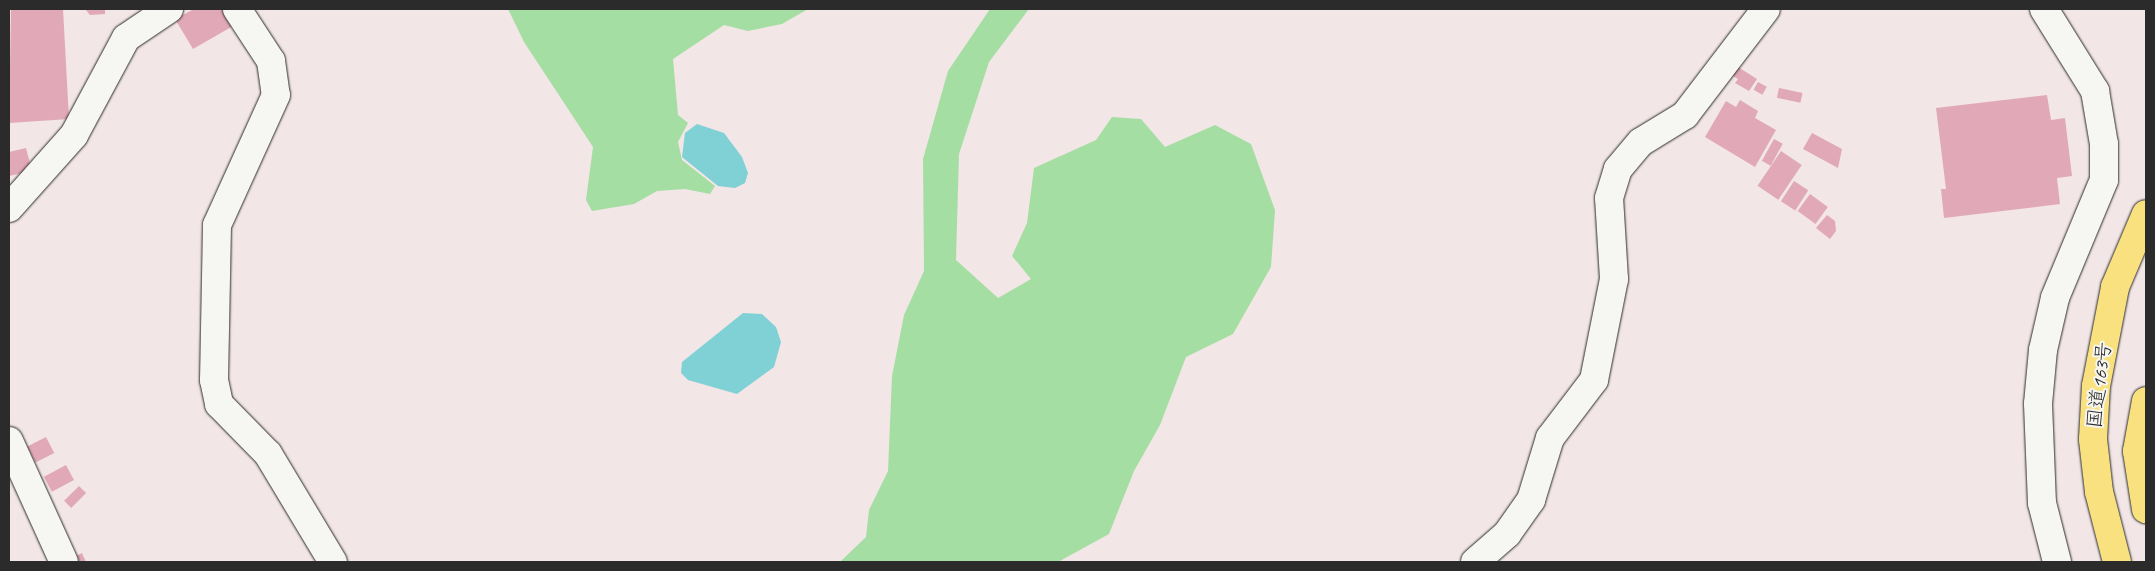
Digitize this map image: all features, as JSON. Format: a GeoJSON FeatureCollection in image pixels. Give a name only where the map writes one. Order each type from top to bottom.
{"type":"FeatureCollection","features":[{"type":"Feature","properties":{"kind":"highway","name":"国道163号"},"geometry":{"type":"LineString","coordinates":[[2117,562],[2095,456],[2096,386],[2115,287],[2146,214]]}},
{"type":"Feature","properties":{"kind":"highway"},"geometry":{"type":"LineString","coordinates":[[2146,401],[2137,451],[2146,509]]}},
{"type":"Feature","properties":{"kind":"street"},"geometry":{"type":"LineString","coordinates":[[9,208],[74,135],[126,38],[169,9]]}},
{"type":"Feature","properties":{"kind":"street"},"geometry":{"type":"LineString","coordinates":[[237,9],[271,61],[276,95],[217,225],[214,380],[219,404],[268,454],[333,562]]}},
{"type":"Feature","properties":{"kind":"street"},"geometry":{"type":"LineString","coordinates":[[1475,562],[1507,534],[1531,500],[1550,438],[1594,380],[1614,279],[1609,198],[1618,169],[1641,142],[1685,114],[1766,9]]}},
{"type":"Feature","properties":{"kind":"street"},"geometry":{"type":"LineString","coordinates":[[2044,9],[2095,91],[2104,144],[2104,180],[2054,298],[2044,350],[2038,404],[2042,503],[2057,562]]}},
{"type":"Feature","properties":{"kind":"street"},"geometry":{"type":"LineString","coordinates":[[9,441],[64,562]]}},
{"type":"Feature","properties":{"kind":"green space"},"geometry":{"type":"Polygon","coordinates":[[[508,9],[808,9],[782,24],[748,31],[724,25],[673,59],[678,115],[688,123],[678,142],[682,160],[715,186],[710,194],[685,189],[657,191],[634,204],[592,211],[586,200],[593,147],[524,42],[508,9]]]}},
{"type":"Feature","properties":{"kind":"green space"},"geometry":{"type":"Polygon","coordinates":[[[990,9],[1029,9],[989,62],[959,154],[956,260],[998,298],[1031,279],[1012,256],[1027,223],[1034,168],[1096,140],[1112,117],[1141,119],[1165,147],[1215,125],[1251,144],[1275,210],[1271,267],[1233,334],[1186,357],[1160,425],[1134,471],[1109,534],[1058,562],[840,562],[866,537],[869,510],[888,471],[892,376],[904,315],[924,271],[923,159],[948,71],[990,9]]]}},
{"type":"Feature","properties":{"kind":"water"},"geometry":{"type":"Polygon","coordinates":[[[697,124],[724,133],[742,157],[748,173],[745,183],[735,188],[718,186],[682,157],[685,133],[697,124]]]}},
{"type":"Feature","properties":{"kind":"water"},"geometry":{"type":"Polygon","coordinates":[[[743,313],[762,314],[776,327],[781,342],[774,367],[737,394],[688,380],[681,373],[682,362],[743,313]]]}},
{"type":"Feature","properties":{"kind":"building"},"geometry":{"type":"Polygon","coordinates":[[[11,9],[63,9],[69,119],[9,123],[11,9]]]}},
{"type":"Feature","properties":{"kind":"building"},"geometry":{"type":"Polygon","coordinates":[[[85,9],[105,9],[105,14],[90,15],[85,9]]]}},
{"type":"Feature","properties":{"kind":"building"},"geometry":{"type":"Polygon","coordinates":[[[194,9],[223,9],[233,26],[193,49],[175,19],[194,9]]]}},
{"type":"Feature","properties":{"kind":"building"},"geometry":{"type":"Polygon","coordinates":[[[1738,67],[1757,79],[1749,91],[1735,83],[1738,79],[1733,76],[1738,67]]]}},
{"type":"Feature","properties":{"kind":"building"},"geometry":{"type":"Polygon","coordinates":[[[1758,82],[1767,87],[1762,95],[1754,90],[1758,82]]]}},
{"type":"Feature","properties":{"kind":"building"},"geometry":{"type":"Polygon","coordinates":[[[1779,88],[1802,93],[1800,103],[1777,98],[1779,88]]]}},
{"type":"Feature","properties":{"kind":"building"},"geometry":{"type":"Polygon","coordinates":[[[2047,95],[2051,120],[2065,118],[2072,176],[2057,178],[2060,204],[1944,218],[1941,189],[1946,189],[1936,108],[2047,95]]]}},
{"type":"Feature","properties":{"kind":"building"},"geometry":{"type":"Polygon","coordinates":[[[1740,100],[1758,111],[1755,118],[1776,130],[1755,167],[1705,137],[1726,101],[1736,107],[1740,100]]]}},
{"type":"Feature","properties":{"kind":"building"},"geometry":{"type":"Polygon","coordinates":[[[1812,133],[1842,149],[1838,168],[1803,149],[1812,133]]]}},
{"type":"Feature","properties":{"kind":"building"},"geometry":{"type":"Polygon","coordinates":[[[1774,139],[1783,144],[1771,166],[1762,161],[1774,139]]]}},
{"type":"Feature","properties":{"kind":"building"},"geometry":{"type":"Polygon","coordinates":[[[26,148],[32,171],[9,176],[9,152],[26,148]]]}},
{"type":"Feature","properties":{"kind":"building"},"geometry":{"type":"Polygon","coordinates":[[[1781,151],[1802,165],[1778,200],[1758,186],[1781,151]]]}},
{"type":"Feature","properties":{"kind":"building"},"geometry":{"type":"Polygon","coordinates":[[[1794,181],[1808,190],[1795,210],[1781,201],[1794,181]]]}},
{"type":"Feature","properties":{"kind":"building"},"geometry":{"type":"Polygon","coordinates":[[[1810,194],[1828,207],[1815,224],[1798,211],[1810,194]]]}},
{"type":"Feature","properties":{"kind":"building"},"geometry":{"type":"Polygon","coordinates":[[[1827,215],[1835,221],[1836,231],[1830,239],[1816,228],[1827,215]]]}},
{"type":"Feature","properties":{"kind":"building"},"geometry":{"type":"Polygon","coordinates":[[[46,437],[54,453],[35,463],[27,447],[46,437]]]}},
{"type":"Feature","properties":{"kind":"building"},"geometry":{"type":"Polygon","coordinates":[[[66,465],[74,480],[52,492],[44,477],[66,465]]]}},
{"type":"Feature","properties":{"kind":"building"},"geometry":{"type":"Polygon","coordinates":[[[79,486],[86,493],[71,508],[64,501],[79,486]]]}},
{"type":"Feature","properties":{"kind":"building"},"geometry":{"type":"Polygon","coordinates":[[[82,553],[86,562],[79,562],[76,556],[82,553]]]}}]}
